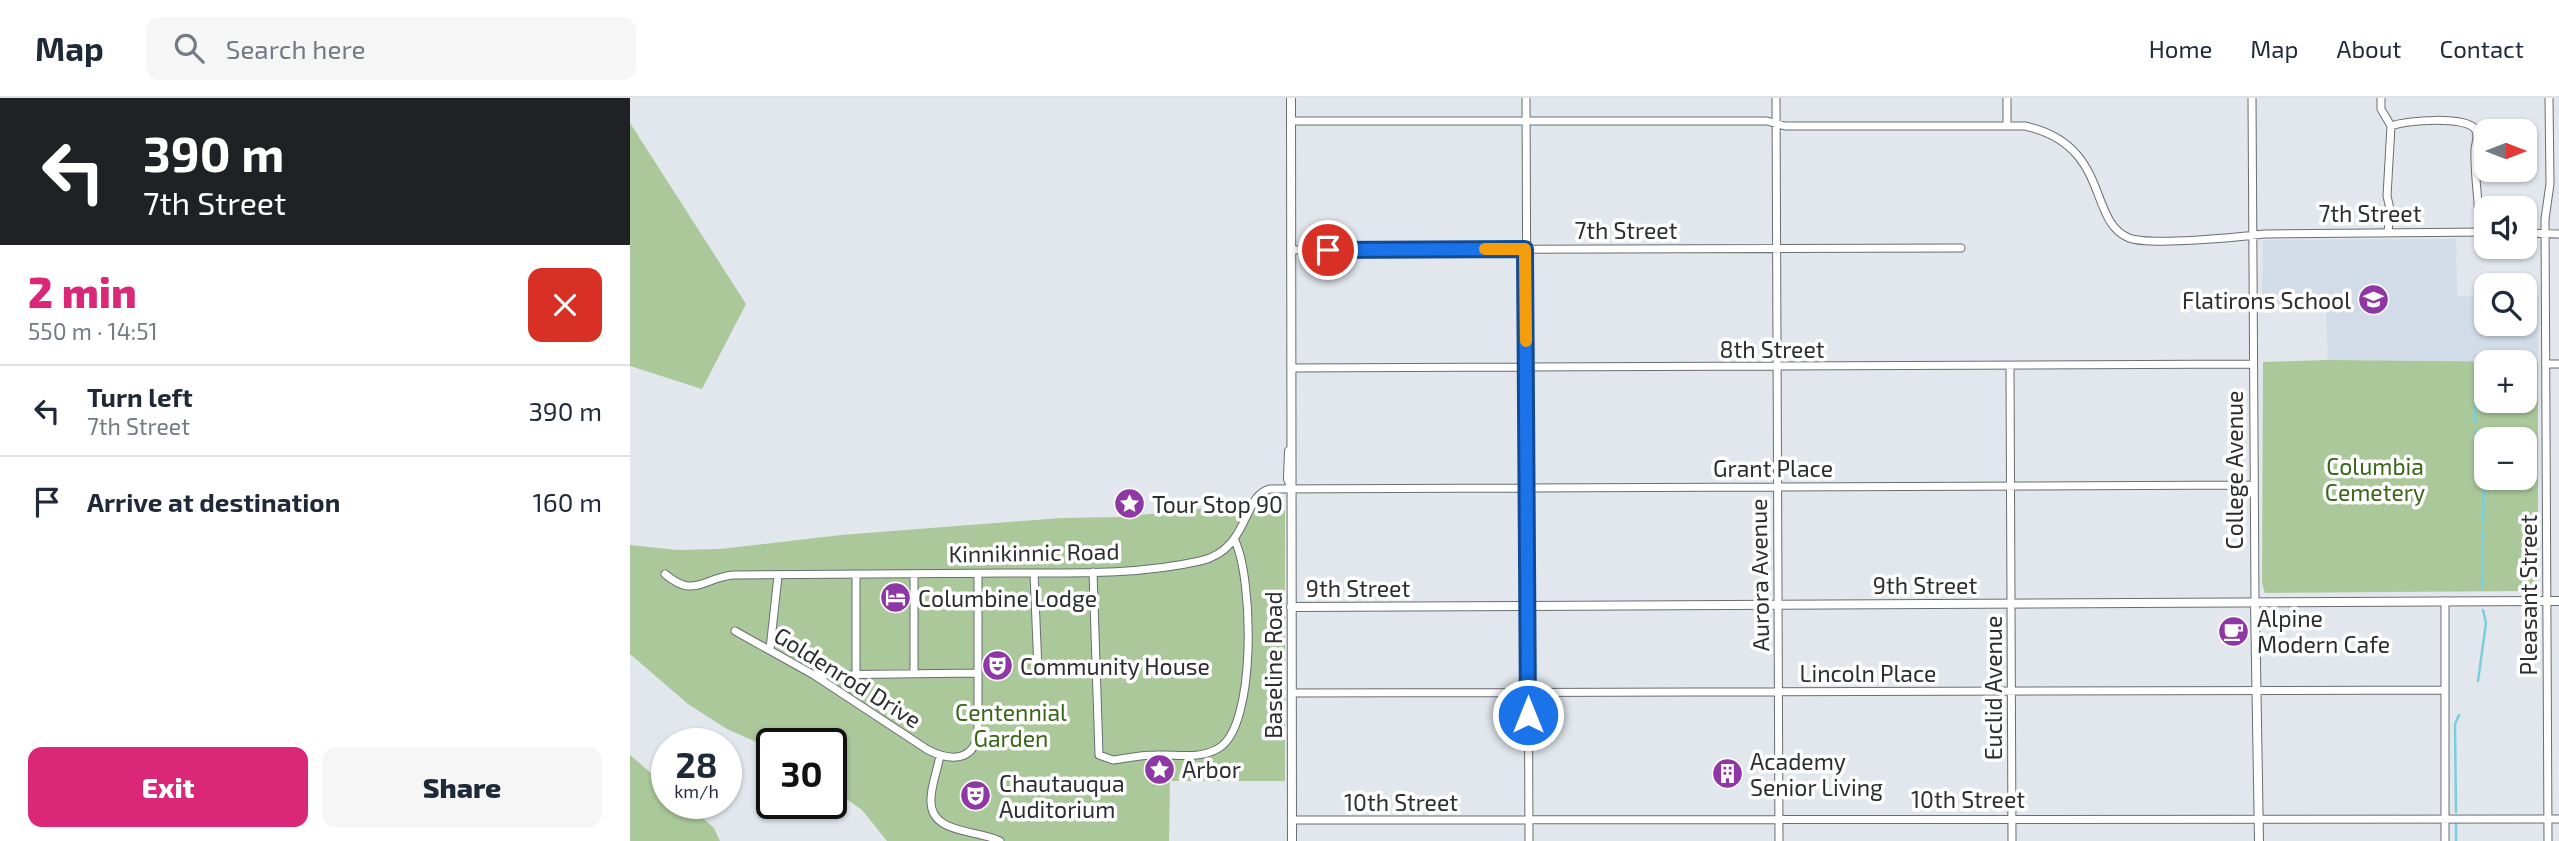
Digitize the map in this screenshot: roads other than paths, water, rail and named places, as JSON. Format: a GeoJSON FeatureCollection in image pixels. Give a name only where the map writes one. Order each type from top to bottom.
{"type":"FeatureCollection","features":[{"type":"Feature","properties":{"kind":"street","name":"Baseline Road"},"geometry":{"type":"LineString","coordinates":[[1291,98],[1292,841]]}},
{"type":"Feature","properties":{"kind":"street"},"geometry":{"type":"LineString","coordinates":[[1526,98],[1529,841]]}},
{"type":"Feature","properties":{"kind":"street","name":"Aurora Avenue"},"geometry":{"type":"LineString","coordinates":[[1776,98],[1779,841]]}},
{"type":"Feature","properties":{"kind":"street"},"geometry":{"type":"LineString","coordinates":[[2007,98],[2007,125]]}},
{"type":"Feature","properties":{"kind":"street","name":"College Avenue"},"geometry":{"type":"LineString","coordinates":[[2252,98],[2253,485],[2259,690],[2259,841]]}},
{"type":"Feature","properties":{"kind":"street"},"geometry":{"type":"LineString","coordinates":[[2381,98],[2381,109],[2391,126],[2388,232]]}},
{"type":"Feature","properties":{"kind":"street","name":"Pleasant Street"},"geometry":{"type":"LineString","coordinates":[[2548,841],[2546,234],[2550,184],[2549,98]]}},
{"type":"Feature","properties":{"kind":"street","name":"7th Street"},"geometry":{"type":"LineString","coordinates":[[1291,121],[2007,125],[2039,129],[2067,144],[2088,168],[2109,219],[2130,238],[2474,232]]}},
{"type":"Feature","properties":{"kind":"street"},"geometry":{"type":"LineString","coordinates":[[2391,126],[2416,121],[2465,122],[2474,127],[2478,134],[2475,149],[2480,196]]}},
{"type":"Feature","properties":{"kind":"street"},"geometry":{"type":"LineString","coordinates":[[2537,234],[2559,234]]}},
{"type":"Feature","properties":{"kind":"street","name":"7th Street"},"geometry":{"type":"LineString","coordinates":[[1291,250],[1961,248]]}},
{"type":"Feature","properties":{"kind":"street","name":"8th Street"},"geometry":{"type":"LineString","coordinates":[[1292,368],[2253,364]]}},
{"type":"Feature","properties":{"kind":"street"},"geometry":{"type":"LineString","coordinates":[[2546,364],[2559,364]]}},
{"type":"Feature","properties":{"kind":"street","name":"Euclid Avenue"},"geometry":{"type":"LineString","coordinates":[[2010,367],[2012,841]]}},
{"type":"Feature","properties":{"kind":"street","name":"Grant Place"},"geometry":{"type":"LineString","coordinates":[[1292,489],[2253,485]]}},
{"type":"Feature","properties":{"kind":"street"},"geometry":{"type":"LineString","coordinates":[[1093,572],[1098,749],[1101,756],[1113,760],[1203,754],[1219,748],[1231,736],[1243,685],[1250,628],[1245,572],[1235,541],[1259,495],[1267,489],[1292,489]]}},
{"type":"Feature","properties":{"kind":"street","name":"Kinnikinnic Road"},"geometry":{"type":"LineString","coordinates":[[665,574],[688,587],[740,575],[1093,572],[1201,561],[1226,550],[1235,541]]}},
{"type":"Feature","properties":{"kind":"street"},"geometry":{"type":"LineString","coordinates":[[1034,573],[1038,670]]}},
{"type":"Feature","properties":{"kind":"street"},"geometry":{"type":"LineString","coordinates":[[914,574],[914,673]]}},
{"type":"Feature","properties":{"kind":"street"},"geometry":{"type":"LineString","coordinates":[[978,574],[976,743],[959,758],[940,755],[931,794],[934,813],[943,825],[1000,841]]}},
{"type":"Feature","properties":{"kind":"street"},"geometry":{"type":"LineString","coordinates":[[856,575],[856,674]]}},
{"type":"Feature","properties":{"kind":"street"},"geometry":{"type":"LineString","coordinates":[[770,649],[778,576]]}},
{"type":"Feature","properties":{"kind":"street"},"geometry":{"type":"LineString","coordinates":[[2445,601],[2445,841]]}},
{"type":"Feature","properties":{"kind":"street","name":"9th Street"},"geometry":{"type":"LineString","coordinates":[[1292,607],[2559,601]]}},
{"type":"Feature","properties":{"kind":"street","name":"Goldenrod Drive"},"geometry":{"type":"LineString","coordinates":[[735,631],[814,675],[914,742],[940,755]]}},
{"type":"Feature","properties":{"kind":"street"},"geometry":{"type":"LineString","coordinates":[[814,675],[978,673]]}},
{"type":"Feature","properties":{"kind":"street","name":"Lincoln Place"},"geometry":{"type":"LineString","coordinates":[[1292,693],[2445,690]]}},
{"type":"Feature","properties":{"kind":"street","name":"10th Street"},"geometry":{"type":"LineString","coordinates":[[1292,820],[1529,822],[2259,817],[2559,819]]}},
{"type":"Feature","properties":{"kind":"waterway"},"geometry":{"type":"LineString","coordinates":[[2475,413],[2475,423]]}},
{"type":"Feature","properties":{"kind":"waterway"},"geometry":{"type":"LineString","coordinates":[[2483,524],[2484,490]]}},
{"type":"Feature","properties":{"kind":"waterway"},"geometry":{"type":"LineString","coordinates":[[2482,588],[2483,530]]}},
{"type":"Feature","properties":{"kind":"waterway"},"geometry":{"type":"LineString","coordinates":[[2478,681],[2486,623],[2483,610]]}},
{"type":"Feature","properties":{"kind":"waterway"},"geometry":{"type":"LineString","coordinates":[[2456,812],[2455,724],[2459,715]]}},
{"type":"Feature","properties":{"kind":"waterway"},"geometry":{"type":"LineString","coordinates":[[2456,823],[2456,841]]}},
{"type":"Feature","properties":{"kind":"place","name":"Flatirons School"},"geometry":{"type":"Point","coordinates":[2374,300]}},
{"type":"Feature","properties":{"kind":"place","name":"Tour Stop 90"},"geometry":{"type":"Point","coordinates":[1129,504]}},
{"type":"Feature","properties":{"kind":"place","name":"Columbine Lodge"},"geometry":{"type":"Point","coordinates":[895,598]}},
{"type":"Feature","properties":{"kind":"place","name":"Alpine Modern Cafe"},"geometry":{"type":"Point","coordinates":[2234,631]}},
{"type":"Feature","properties":{"kind":"place","name":"Community House"},"geometry":{"type":"Point","coordinates":[997,666]}},
{"type":"Feature","properties":{"kind":"place","name":"Arbor"},"geometry":{"type":"Point","coordinates":[1159,769]}},
{"type":"Feature","properties":{"kind":"place","name":"Academy Senior Living"},"geometry":{"type":"Point","coordinates":[1727,774]}},
{"type":"Feature","properties":{"kind":"place","name":"Chautauqua Auditorium"},"geometry":{"type":"Point","coordinates":[976,796]}},
{"type":"Feature","properties":{"kind":"park label","name":"Columbia Cemetery"},"geometry":{"type":"Point","coordinates":[2375,479]}},
{"type":"Feature","properties":{"kind":"park label","name":"Centennial Garden"},"geometry":{"type":"Point","coordinates":[1011,725]}}]}
